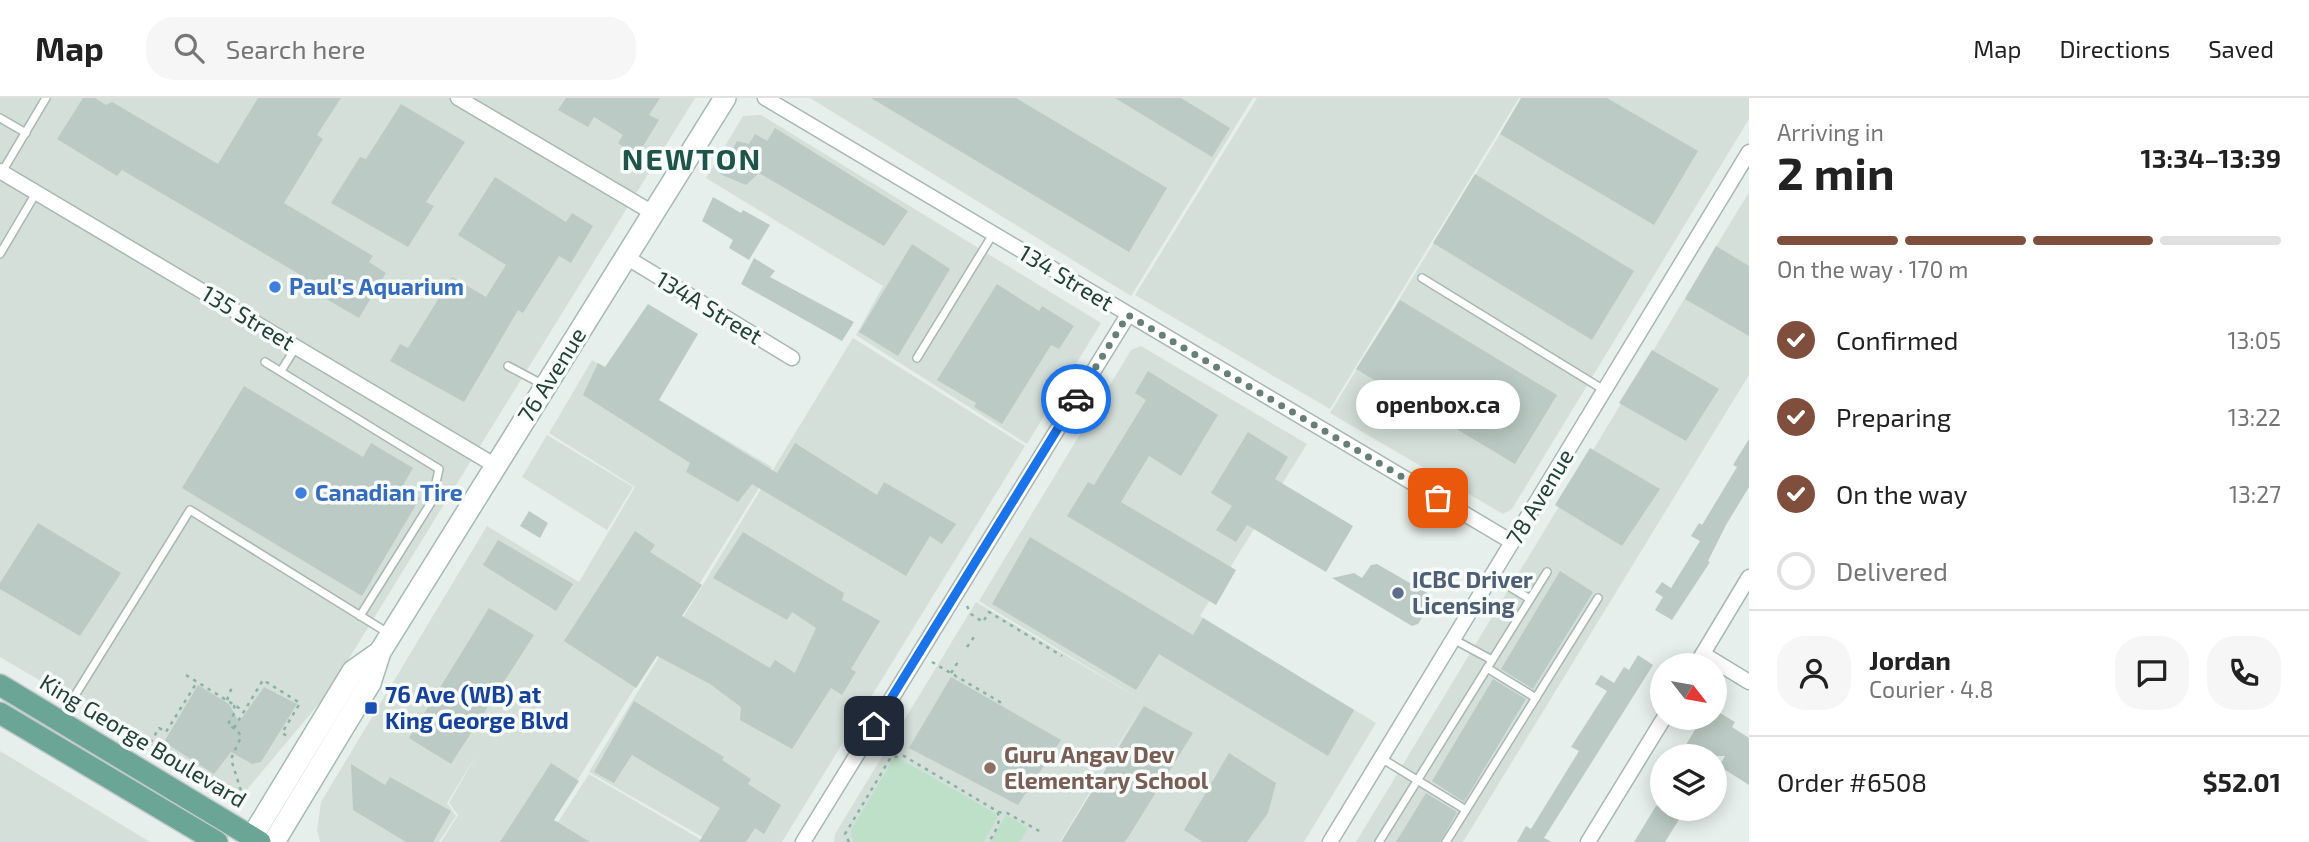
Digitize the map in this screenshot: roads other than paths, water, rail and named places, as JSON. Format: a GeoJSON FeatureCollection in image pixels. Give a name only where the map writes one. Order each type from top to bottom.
{"type":"FeatureCollection","features":[{"type":"Feature","properties":{"kind":"main road","name":"76 Avenue"},"geometry":{"type":"LineString","coordinates":[[274,842],[370,683],[385,643],[725,98]]}},
{"type":"Feature","properties":{"kind":"main road","name":"76 Avenue"},"geometry":{"type":"LineString","coordinates":[[254,840],[353,671],[385,643]]}},
{"type":"Feature","properties":{"kind":"main road","name":"King George Boulevard"},"geometry":{"type":"LineString","coordinates":[[0,685],[254,840]]}},
{"type":"Feature","properties":{"kind":"main road"},"geometry":{"type":"LineString","coordinates":[[2,720],[191,834],[217,842]]}},
{"type":"Feature","properties":{"kind":"street"},"geometry":{"type":"LineString","coordinates":[[458,98],[653,213]]}},
{"type":"Feature","properties":{"kind":"street","name":"134 Street"},"geometry":{"type":"LineString","coordinates":[[765,98],[1512,542]]}},
{"type":"Feature","properties":{"kind":"street","name":"78 Avenue"},"geometry":{"type":"LineString","coordinates":[[1330,842],[1749,152]]}},
{"type":"Feature","properties":{"kind":"street","name":"135 Street"},"geometry":{"type":"LineString","coordinates":[[1,172],[496,466]]}},
{"type":"Feature","properties":{"kind":"street","name":"134A Street"},"geometry":{"type":"LineString","coordinates":[[626,257],[792,358]]}},
{"type":"Feature","properties":{"kind":"street"},"geometry":{"type":"LineString","coordinates":[[803,842],[1128,315]]}},
{"type":"Feature","properties":{"kind":"street"},"geometry":{"type":"LineString","coordinates":[[1704,653],[1749,577]]}},
{"type":"Feature","properties":{"kind":"street"},"geometry":{"type":"LineString","coordinates":[[1727,672],[1749,682]]}},
{"type":"Feature","properties":{"kind":"street"},"geometry":{"type":"LineString","coordinates":[[1588,842],[1657,730]]}},
{"type":"Feature","properties":{"kind":"lane"},"geometry":{"type":"LineString","coordinates":[[1,172],[46,98]]}},
{"type":"Feature","properties":{"kind":"lane"},"geometry":{"type":"LineString","coordinates":[[0,118],[26,133]]}},
{"type":"Feature","properties":{"kind":"lane"},"geometry":{"type":"LineString","coordinates":[[0,254],[37,193]]}},
{"type":"Feature","properties":{"kind":"lane"},"geometry":{"type":"LineString","coordinates":[[917,358],[993,234]]}},
{"type":"Feature","properties":{"kind":"lane"},"geometry":{"type":"LineString","coordinates":[[1422,278],[1604,390]]}},
{"type":"Feature","properties":{"kind":"lane"},"geometry":{"type":"LineString","coordinates":[[281,372],[296,347]]}},
{"type":"Feature","properties":{"kind":"lane"},"geometry":{"type":"LineString","coordinates":[[265,362],[439,469],[432,501],[360,616]]}},
{"type":"Feature","properties":{"kind":"lane"},"geometry":{"type":"LineString","coordinates":[[508,366],[545,386]]}},
{"type":"Feature","properties":{"kind":"lane"},"geometry":{"type":"LineString","coordinates":[[59,721],[190,510],[360,616],[385,643]]}},
{"type":"Feature","properties":{"kind":"lane"},"geometry":{"type":"LineString","coordinates":[[1379,842],[1547,572]]}},
{"type":"Feature","properties":{"kind":"lane"},"geometry":{"type":"LineString","coordinates":[[1492,576],[1530,599]]}},
{"type":"Feature","properties":{"kind":"lane"},"geometry":{"type":"LineString","coordinates":[[1446,842],[1598,598]]}},
{"type":"Feature","properties":{"kind":"lane"},"geometry":{"type":"LineString","coordinates":[[1453,639],[1492,660]]}},
{"type":"Feature","properties":{"kind":"lane"},"geometry":{"type":"LineString","coordinates":[[1487,668],[1536,698]]}},
{"type":"Feature","properties":{"kind":"lane"},"geometry":{"type":"LineString","coordinates":[[1381,758],[1466,810]]}},
{"type":"Feature","properties":{"kind":"place","name":"Paul's Aquarium"},"geometry":{"type":"Point","coordinates":[275,287]}},
{"type":"Feature","properties":{"kind":"place","name":"Canadian Tire"},"geometry":{"type":"Point","coordinates":[301,493]}},
{"type":"Feature","properties":{"kind":"place","name":"openbox.ca"},"geometry":{"type":"Point","coordinates":[1438,498]}},
{"type":"Feature","properties":{"kind":"place","name":"ICBC Driver Licensing"},"geometry":{"type":"Point","coordinates":[1398,593]}},
{"type":"Feature","properties":{"kind":"place","name":"76 Ave (WB) at King George Blvd"},"geometry":{"type":"Point","coordinates":[371,708]}},
{"type":"Feature","properties":{"kind":"place","name":"Guru Angav Dev Elementary School"},"geometry":{"type":"Point","coordinates":[990,768]}},
{"type":"Feature","properties":{"kind":"district","name":"NEWTON"},"geometry":{"type":"Point","coordinates":[692,160]}}]}
